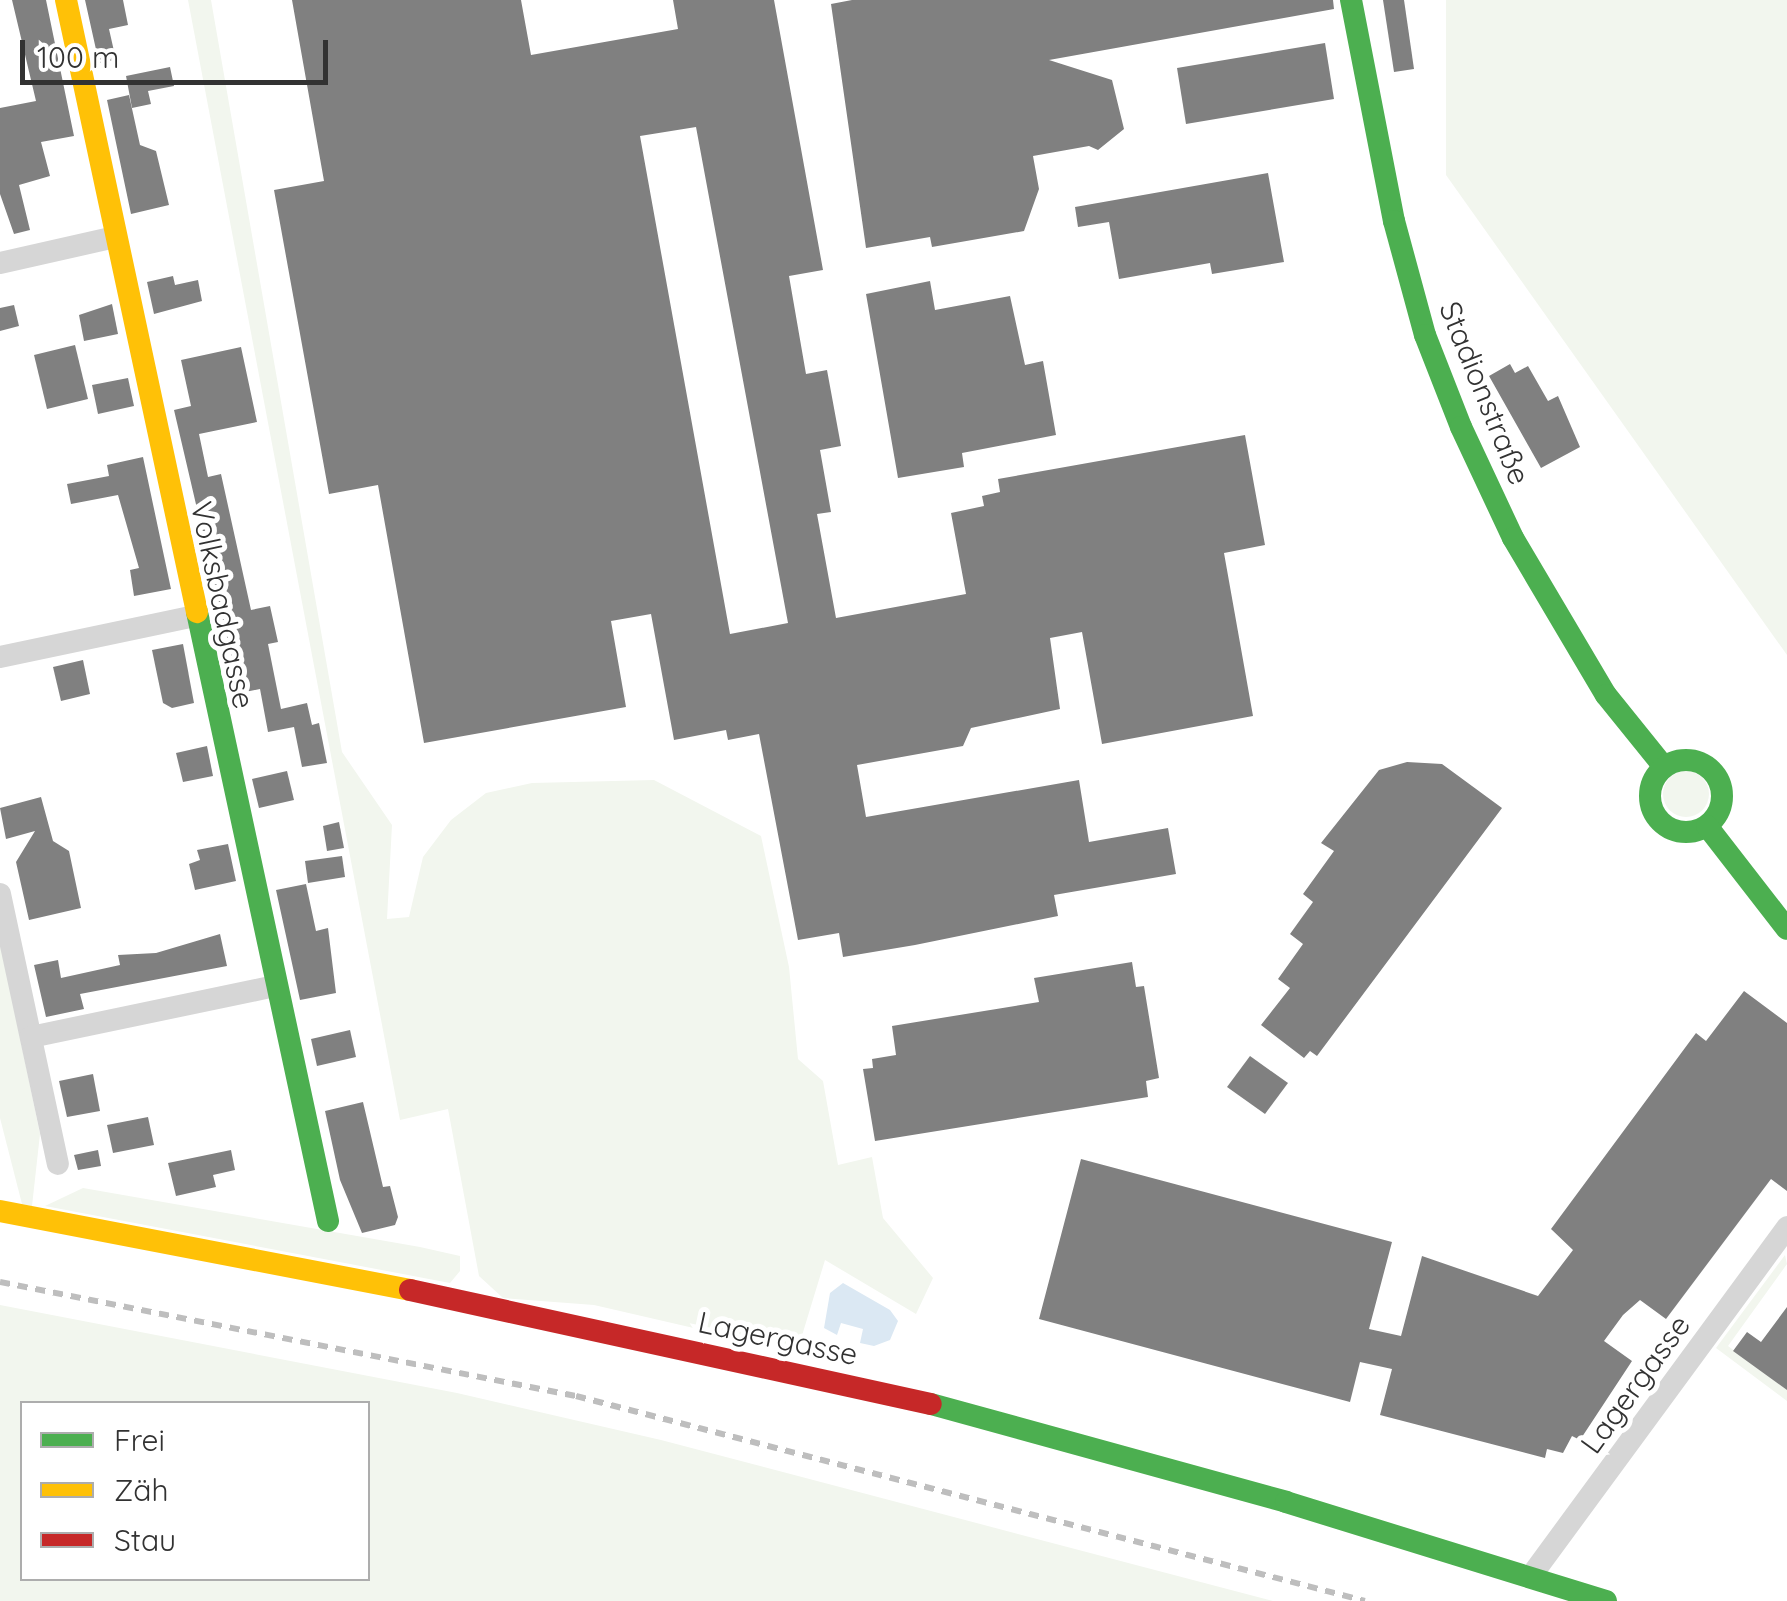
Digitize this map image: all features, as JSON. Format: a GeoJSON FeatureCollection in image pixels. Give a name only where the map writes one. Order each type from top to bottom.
{"type":"FeatureCollection","features":[{"type":"Feature","properties":{"kind":"street","name":"Volksbadgasse"},"geometry":{"type":"LineString","coordinates":[[66,0],[194,616],[328,1221]]}},
{"type":"Feature","properties":{"kind":"street","name":"Stadionstraße"},"geometry":{"type":"LineString","coordinates":[[1351,0],[1394,221],[1425,335],[1461,428],[1513,538],[1606,696],[1664,768]]}},
{"type":"Feature","properties":{"kind":"street"},"geometry":{"type":"LineString","coordinates":[[0,263],[115,237]]}},
{"type":"Feature","properties":{"kind":"street"},"geometry":{"type":"LineString","coordinates":[[0,657],[194,616]]}},
{"type":"Feature","properties":{"kind":"street"},"geometry":{"type":"LineString","coordinates":[[1691,760],[1715,774],[1722,802],[1707,826],[1681,832],[1656,818],[1650,790],[1664,768],[1691,760]]}},
{"type":"Feature","properties":{"kind":"street"},"geometry":{"type":"LineString","coordinates":[[1707,826],[1787,929]]}},
{"type":"Feature","properties":{"kind":"street"},"geometry":{"type":"LineString","coordinates":[[0,894],[58,1164]]}},
{"type":"Feature","properties":{"kind":"street"},"geometry":{"type":"LineString","coordinates":[[31,1038],[276,986]]}},
{"type":"Feature","properties":{"kind":"street","name":"Lagergasse"},"geometry":{"type":"LineString","coordinates":[[0,1211],[476,1302],[908,1398],[1606,1601]]}},
{"type":"Feature","properties":{"kind":"street","name":"Lagergasse"},"geometry":{"type":"LineString","coordinates":[[1530,1576],[1787,1227]]}},
{"type":"Feature","properties":{"kind":"shaded area"},"geometry":{"type":"Polygon","coordinates":[[[188,0],[211,0],[342,752],[392,825],[387,919],[409,917],[423,857],[451,820],[486,793],[532,783],[654,780],[761,836],[789,967],[798,1059],[823,1081],[838,1165],[872,1157],[883,1218],[933,1278],[916,1314],[825,1260],[797,1352],[594,1305],[503,1298],[479,1276],[448,1109],[400,1120],[188,0]]]}},
{"type":"Feature","properties":{"kind":"shaded area"},"geometry":{"type":"Polygon","coordinates":[[[1446,0],[1787,0],[1787,655],[1446,175],[1446,0]]]}},
{"type":"Feature","properties":{"kind":"shaded area"},"geometry":{"type":"Polygon","coordinates":[[[1686,771],[1702,778],[1709,794],[1702,810],[1686,817],[1670,810],[1663,794],[1670,778],[1686,771]]]}},
{"type":"Feature","properties":{"kind":"shaded area"},"geometry":{"type":"Polygon","coordinates":[[[0,941],[40,1134],[32,1206],[22,1204],[0,1118],[0,941]]]}},
{"type":"Feature","properties":{"kind":"shaded area"},"geometry":{"type":"Polygon","coordinates":[[[83,1188],[420,1247],[460,1256],[460,1271],[450,1283],[45,1206],[83,1188]]]}},
{"type":"Feature","properties":{"kind":"shaded area"},"geometry":{"type":"Polygon","coordinates":[[[1785,1255],[1787,1264],[1728,1346],[1787,1390],[1787,1401],[1716,1348],[1785,1255]]]}},
{"type":"Feature","properties":{"kind":"shaded area"},"geometry":{"type":"Polygon","coordinates":[[[843,1283],[890,1310],[898,1321],[890,1340],[874,1346],[860,1343],[863,1329],[841,1323],[837,1335],[824,1328],[830,1293],[843,1283]]]}},
{"type":"Feature","properties":{"kind":"shaded area"},"geometry":{"type":"Polygon","coordinates":[[[0,1305],[457,1393],[661,1440],[1273,1601],[0,1601],[0,1305]]]}},
{"type":"Feature","properties":{"kind":"building"},"geometry":{"type":"Polygon","coordinates":[[[12,0],[46,0],[74,136],[41,142],[50,176],[19,185],[30,230],[14,234],[0,194],[0,108],[36,101],[12,0]]]}},
{"type":"Feature","properties":{"kind":"building"},"geometry":{"type":"Polygon","coordinates":[[[85,0],[123,0],[128,25],[109,29],[116,60],[99,63],[85,0]]]}},
{"type":"Feature","properties":{"kind":"building"},"geometry":{"type":"Polygon","coordinates":[[[292,0],[521,0],[531,55],[678,29],[673,0],[774,0],[823,270],[789,276],[806,374],[827,370],[841,446],[820,450],[831,512],[817,514],[836,618],[966,594],[951,513],[984,506],[982,496],[1000,492],[998,479],[1245,435],[1265,545],[1224,553],[1253,716],[1102,744],[1082,632],[1050,638],[1060,709],[971,728],[963,746],[857,765],[866,817],[1079,780],[1089,842],[1168,828],[1176,874],[1054,895],[1058,916],[915,945],[843,957],[839,933],[798,940],[759,734],[728,740],[726,730],[674,740],[651,614],[611,621],[626,707],[424,743],[378,485],[329,494],[274,190],[324,181],[292,0]],[[696,127],[640,136],[730,634],[788,623],[696,127]]]}},
{"type":"Feature","properties":{"kind":"building"},"geometry":{"type":"Polygon","coordinates":[[[852,0],[1333,0],[1334,9],[1049,60],[1112,80],[1124,129],[1098,150],[1089,146],[1033,156],[1039,189],[1024,231],[932,247],[930,237],[866,248],[831,4],[852,0]]]}},
{"type":"Feature","properties":{"kind":"building"},"geometry":{"type":"Polygon","coordinates":[[[1383,0],[1404,0],[1414,69],[1394,72],[1383,0]]]}},
{"type":"Feature","properties":{"kind":"building"},"geometry":{"type":"Polygon","coordinates":[[[1325,43],[1334,99],[1186,124],[1177,68],[1325,43]]]}},
{"type":"Feature","properties":{"kind":"building"},"geometry":{"type":"Polygon","coordinates":[[[170,67],[174,86],[148,91],[151,104],[132,108],[126,76],[170,67]]]}},
{"type":"Feature","properties":{"kind":"building"},"geometry":{"type":"Polygon","coordinates":[[[129,95],[140,145],[156,151],[169,205],[131,214],[107,100],[129,95]]]}},
{"type":"Feature","properties":{"kind":"building"},"geometry":{"type":"Polygon","coordinates":[[[1268,173],[1284,262],[1212,274],[1210,263],[1119,279],[1109,222],[1078,227],[1075,207],[1268,173]]]}},
{"type":"Feature","properties":{"kind":"building"},"geometry":{"type":"Polygon","coordinates":[[[173,276],[175,285],[198,280],[202,301],[154,314],[147,282],[173,276]]]}},
{"type":"Feature","properties":{"kind":"building"},"geometry":{"type":"Polygon","coordinates":[[[930,281],[935,310],[1010,296],[1025,365],[1043,361],[1056,435],[962,453],[964,467],[898,478],[866,294],[930,281]]]}},
{"type":"Feature","properties":{"kind":"building"},"geometry":{"type":"Polygon","coordinates":[[[112,304],[118,334],[84,341],[79,315],[112,304]]]}},
{"type":"Feature","properties":{"kind":"building"},"geometry":{"type":"Polygon","coordinates":[[[14,305],[19,326],[0,331],[0,308],[14,305]]]}},
{"type":"Feature","properties":{"kind":"building"},"geometry":{"type":"Polygon","coordinates":[[[75,345],[88,399],[47,409],[34,355],[75,345]]]}},
{"type":"Feature","properties":{"kind":"building"},"geometry":{"type":"Polygon","coordinates":[[[241,347],[257,422],[199,434],[208,477],[221,474],[251,610],[270,606],[278,642],[268,644],[281,709],[307,703],[312,725],[319,723],[327,763],[302,767],[294,727],[268,732],[260,689],[240,693],[174,410],[191,406],[181,360],[241,347]]]}},
{"type":"Feature","properties":{"kind":"building"},"geometry":{"type":"Polygon","coordinates":[[[1510,364],[1515,373],[1528,366],[1548,401],[1558,396],[1580,447],[1541,468],[1489,376],[1510,364]]]}},
{"type":"Feature","properties":{"kind":"building"},"geometry":{"type":"Polygon","coordinates":[[[128,378],[134,406],[98,414],[92,385],[128,378]]]}},
{"type":"Feature","properties":{"kind":"building"},"geometry":{"type":"Polygon","coordinates":[[[143,457],[171,589],[134,596],[130,570],[139,568],[118,495],[71,504],[67,484],[109,476],[107,465],[143,457]]]}},
{"type":"Feature","properties":{"kind":"building"},"geometry":{"type":"Polygon","coordinates":[[[183,644],[194,703],[172,708],[163,703],[152,650],[183,644]]]}},
{"type":"Feature","properties":{"kind":"building"},"geometry":{"type":"Polygon","coordinates":[[[83,660],[90,694],[61,701],[53,667],[83,660]]]}},
{"type":"Feature","properties":{"kind":"building"},"geometry":{"type":"Polygon","coordinates":[[[207,746],[213,776],[183,782],[176,753],[207,746]]]}},
{"type":"Feature","properties":{"kind":"building"},"geometry":{"type":"Polygon","coordinates":[[[1407,762],[1442,764],[1502,808],[1317,1056],[1310,1051],[1304,1058],[1261,1025],[1290,988],[1278,979],[1303,944],[1290,934],[1313,902],[1303,894],[1334,851],[1321,843],[1379,770],[1407,762]]]}},
{"type":"Feature","properties":{"kind":"building"},"geometry":{"type":"Polygon","coordinates":[[[287,771],[294,800],[259,808],[252,779],[287,771]]]}},
{"type":"Feature","properties":{"kind":"building"},"geometry":{"type":"Polygon","coordinates":[[[41,797],[53,841],[69,851],[81,908],[29,920],[16,862],[35,831],[6,839],[0,808],[41,797]]]}},
{"type":"Feature","properties":{"kind":"building"},"geometry":{"type":"Polygon","coordinates":[[[339,822],[344,848],[327,851],[323,826],[339,822]]]}},
{"type":"Feature","properties":{"kind":"building"},"geometry":{"type":"Polygon","coordinates":[[[228,844],[236,881],[195,890],[189,864],[200,860],[197,850],[228,844]]]}},
{"type":"Feature","properties":{"kind":"building"},"geometry":{"type":"Polygon","coordinates":[[[342,856],[345,877],[308,883],[305,861],[342,856]]]}},
{"type":"Feature","properties":{"kind":"building"},"geometry":{"type":"Polygon","coordinates":[[[306,884],[316,931],[328,928],[336,993],[300,1000],[276,890],[306,884]]]}},
{"type":"Feature","properties":{"kind":"building"},"geometry":{"type":"Polygon","coordinates":[[[220,934],[227,966],[80,994],[84,1009],[46,1017],[34,965],[58,960],[61,978],[120,965],[118,955],[156,953],[220,934]]]}},
{"type":"Feature","properties":{"kind":"building"},"geometry":{"type":"Polygon","coordinates":[[[1132,962],[1136,987],[1144,986],[1159,1078],[1146,1081],[1148,1097],[875,1141],[863,1069],[873,1068],[872,1059],[896,1055],[892,1026],[1039,1002],[1034,978],[1132,962]]]}},
{"type":"Feature","properties":{"kind":"building"},"geometry":{"type":"Polygon","coordinates":[[[1744,991],[1787,1023],[1787,1191],[1771,1179],[1666,1319],[1640,1300],[1623,1315],[1604,1341],[1632,1361],[1580,1440],[1572,1436],[1563,1453],[1547,1449],[1545,1458],[1380,1415],[1392,1369],[1360,1362],[1350,1402],[1039,1319],[1081,1159],[1392,1242],[1369,1329],[1401,1336],[1422,1256],[1538,1296],[1573,1250],[1551,1229],[1696,1033],[1706,1041],[1744,991]]]}},
{"type":"Feature","properties":{"kind":"building"},"geometry":{"type":"Polygon","coordinates":[[[350,1030],[356,1057],[317,1066],[311,1039],[350,1030]]]}},
{"type":"Feature","properties":{"kind":"building"},"geometry":{"type":"Polygon","coordinates":[[[1250,1056],[1288,1083],[1265,1114],[1227,1087],[1250,1056]]]}},
{"type":"Feature","properties":{"kind":"building"},"geometry":{"type":"Polygon","coordinates":[[[93,1074],[100,1111],[67,1117],[59,1081],[93,1074]]]}},
{"type":"Feature","properties":{"kind":"building"},"geometry":{"type":"Polygon","coordinates":[[[363,1102],[383,1187],[390,1186],[398,1217],[395,1225],[362,1233],[340,1180],[325,1111],[363,1102]]]}},
{"type":"Feature","properties":{"kind":"building"},"geometry":{"type":"Polygon","coordinates":[[[148,1117],[154,1145],[113,1153],[107,1125],[148,1117]]]}},
{"type":"Feature","properties":{"kind":"building"},"geometry":{"type":"Polygon","coordinates":[[[98,1150],[101,1166],[78,1170],[74,1155],[98,1150]]]}},
{"type":"Feature","properties":{"kind":"building"},"geometry":{"type":"Polygon","coordinates":[[[231,1150],[235,1170],[213,1175],[216,1187],[176,1196],[168,1163],[231,1150]]]}},
{"type":"Feature","properties":{"kind":"building"},"geometry":{"type":"Polygon","coordinates":[[[1787,1307],[1787,1390],[1733,1351],[1747,1332],[1761,1342],[1787,1307]]]}},
{"type":"Feature","properties":{"kind":"railway"},"geometry":{"type":"LineString","coordinates":[[0,1282],[576,1396],[1365,1601]]}},
{"type":"Feature","properties":{"kind":"traffic: fast"},"geometry":{"type":"LineString","coordinates":[[1351,0],[1394,221],[1425,335],[1461,427],[1513,538],[1606,695],[1664,767]]}},
{"type":"Feature","properties":{"kind":"traffic: fast"},"geometry":{"type":"LineString","coordinates":[[197,612],[328,1221]]}},
{"type":"Feature","properties":{"kind":"traffic: fast"},"geometry":{"type":"LineString","coordinates":[[1686,760],[1711,771],[1722,796],[1711,821],[1686,832],[1661,821],[1650,796],[1661,771],[1686,760]]}},
{"type":"Feature","properties":{"kind":"traffic: fast"},"geometry":{"type":"LineString","coordinates":[[1707,826],[1787,929]]}},
{"type":"Feature","properties":{"kind":"traffic: fast"},"geometry":{"type":"LineString","coordinates":[[931,1404],[1286,1502],[1606,1601]]}},
{"type":"Feature","properties":{"kind":"traffic: slow"},"geometry":{"type":"LineString","coordinates":[[66,0],[197,612]]}},
{"type":"Feature","properties":{"kind":"traffic: slow"},"geometry":{"type":"LineString","coordinates":[[0,1211],[410,1290]]}},
{"type":"Feature","properties":{"kind":"traffic: jam"},"geometry":{"type":"LineString","coordinates":[[410,1290],[931,1404]]}}]}
